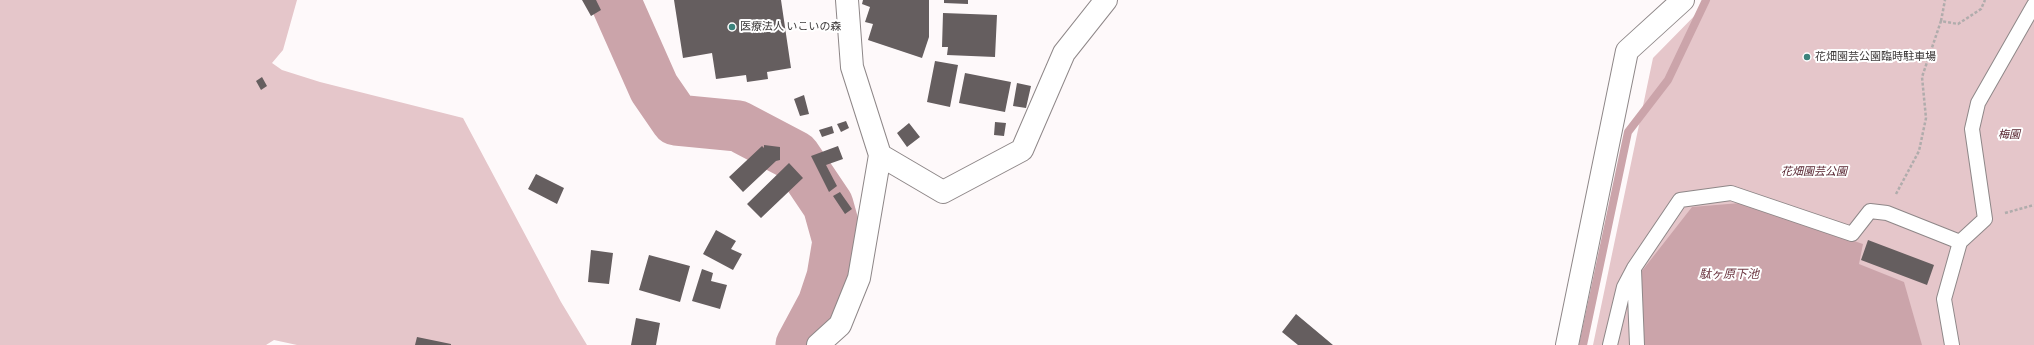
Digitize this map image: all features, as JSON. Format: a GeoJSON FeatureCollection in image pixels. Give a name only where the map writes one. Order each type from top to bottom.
{"type":"FeatureCollection","features":[{"type":"Feature","properties":{"kind":"street"},"geometry":{"type":"LineString","coordinates":[[818,345],[840,325],[859,278],[880,155],[852,67],[847,0]]}},
{"type":"Feature","properties":{"kind":"street"},"geometry":{"type":"LineString","coordinates":[[880,155],[944,192],[1022,150],[1064,53],[1106,0]]}},
{"type":"Feature","properties":{"kind":"street"},"geometry":{"type":"LineString","coordinates":[[1567,345],[1627,51],[1683,0]]}},
{"type":"Feature","properties":{"kind":"lane"},"geometry":{"type":"LineString","coordinates":[[1952,345],[1944,299],[1960,242],[1985,219],[1972,129],[1978,103],[2034,4]]}},
{"type":"Feature","properties":{"kind":"lane"},"geometry":{"type":"LineString","coordinates":[[1610,345],[1624,287],[1634,268],[1680,200],[1731,192],[1852,234],[1870,211],[1887,213],[1960,242]]}},
{"type":"Feature","properties":{"kind":"lane"},"geometry":{"type":"LineString","coordinates":[[1634,268],[1637,345]]}},
{"type":"Feature","properties":{"kind":"path"},"geometry":{"type":"LineString","coordinates":[[1887,213],[1919,151],[1926,118],[1922,77],[1941,21],[1945,0]]}},
{"type":"Feature","properties":{"kind":"path"},"geometry":{"type":"LineString","coordinates":[[1941,21],[1958,24],[1982,8],[1985,0]]}},
{"type":"Feature","properties":{"kind":"path"},"geometry":{"type":"LineString","coordinates":[[1985,219],[2034,205]]}},
{"type":"Feature","properties":{"kind":"green space"},"geometry":{"type":"Polygon","coordinates":[[[0,0],[297,0],[283,50],[272,63],[282,70],[320,82],[463,118],[561,302],[587,345],[297,345],[274,340],[266,345],[0,345],[0,0]]]}},
{"type":"Feature","properties":{"kind":"green space","name":"花畑園芸公園"},"geometry":{"type":"Polygon","coordinates":[[[1710,0],[2034,0],[2034,345],[1593,345],[1653,58],[1710,0]]]}},
{"type":"Feature","properties":{"kind":"water","name":"駄ヶ原下池"},"geometry":{"type":"Polygon","coordinates":[[[1740,203],[1863,244],[1859,264],[1904,282],[1922,345],[1644,345],[1638,276],[1692,207],[1740,203]]]}},
{"type":"Feature","properties":{"kind":"building"},"geometry":{"type":"Polygon","coordinates":[[[582,0],[596,0],[601,10],[591,16],[582,0]]]}},
{"type":"Feature","properties":{"kind":"building","name":"医療法人 いこいの森"},"geometry":{"type":"Polygon","coordinates":[[[674,0],[781,0],[791,68],[767,72],[768,79],[747,82],[746,75],[716,79],[712,53],[683,58],[674,0]]]}},
{"type":"Feature","properties":{"kind":"building"},"geometry":{"type":"Polygon","coordinates":[[[863,0],[929,0],[929,37],[922,58],[868,40],[873,24],[865,22],[870,7],[862,4],[863,0]]]}},
{"type":"Feature","properties":{"kind":"building"},"geometry":{"type":"Polygon","coordinates":[[[944,0],[968,0],[968,4],[944,3],[944,0]]]}},
{"type":"Feature","properties":{"kind":"building"},"geometry":{"type":"Polygon","coordinates":[[[943,13],[997,15],[995,57],[947,55],[948,47],[942,47],[943,13]]]}},
{"type":"Feature","properties":{"kind":"building"},"geometry":{"type":"Polygon","coordinates":[[[935,61],[958,65],[950,107],[927,102],[935,61]]]}},
{"type":"Feature","properties":{"kind":"building"},"geometry":{"type":"Polygon","coordinates":[[[965,73],[1011,82],[1005,112],[959,103],[965,73]]]}},
{"type":"Feature","properties":{"kind":"building"},"geometry":{"type":"Polygon","coordinates":[[[262,77],[267,86],[261,90],[256,81],[262,77]]]}},
{"type":"Feature","properties":{"kind":"building"},"geometry":{"type":"Polygon","coordinates":[[[1017,83],[1031,86],[1026,108],[1013,106],[1017,83]]]}},
{"type":"Feature","properties":{"kind":"building"},"geometry":{"type":"Polygon","coordinates":[[[804,95],[809,114],[800,116],[794,99],[804,95]]]}},
{"type":"Feature","properties":{"kind":"building"},"geometry":{"type":"Polygon","coordinates":[[[846,121],[849,128],[841,132],[837,124],[846,121]]]}},
{"type":"Feature","properties":{"kind":"building"},"geometry":{"type":"Polygon","coordinates":[[[995,122],[1006,123],[1004,136],[994,135],[995,122]]]}},
{"type":"Feature","properties":{"kind":"building"},"geometry":{"type":"Polygon","coordinates":[[[909,123],[920,137],[907,147],[897,133],[909,123]]]}},
{"type":"Feature","properties":{"kind":"building"},"geometry":{"type":"Polygon","coordinates":[[[832,126],[834,133],[822,137],[819,130],[832,126]]]}},
{"type":"Feature","properties":{"kind":"building"},"geometry":{"type":"Polygon","coordinates":[[[764,145],[780,147],[780,160],[776,161],[743,192],[729,177],[762,146],[764,148],[764,145]]]}},
{"type":"Feature","properties":{"kind":"building"},"geometry":{"type":"Polygon","coordinates":[[[838,146],[843,159],[826,165],[837,186],[829,192],[811,156],[838,146]]]}},
{"type":"Feature","properties":{"kind":"building"},"geometry":{"type":"Polygon","coordinates":[[[789,163],[803,178],[761,218],[747,204],[789,163]]]}},
{"type":"Feature","properties":{"kind":"building"},"geometry":{"type":"Polygon","coordinates":[[[536,174],[564,188],[557,204],[528,189],[536,174]]]}},
{"type":"Feature","properties":{"kind":"building"},"geometry":{"type":"Polygon","coordinates":[[[840,192],[852,209],[845,214],[833,196],[840,192]]]}},
{"type":"Feature","properties":{"kind":"building"},"geometry":{"type":"Polygon","coordinates":[[[716,230],[736,241],[731,249],[742,254],[733,270],[703,254],[716,230]]]}},
{"type":"Feature","properties":{"kind":"building"},"geometry":{"type":"Polygon","coordinates":[[[1868,240],[1934,265],[1927,285],[1861,260],[1868,240]]]}},
{"type":"Feature","properties":{"kind":"building"},"geometry":{"type":"Polygon","coordinates":[[[591,250],[613,253],[609,284],[588,282],[591,250]]]}},
{"type":"Feature","properties":{"kind":"building"},"geometry":{"type":"Polygon","coordinates":[[[649,255],[690,266],[680,302],[639,290],[649,255]]]}},
{"type":"Feature","properties":{"kind":"building"},"geometry":{"type":"Polygon","coordinates":[[[702,269],[713,273],[711,281],[727,285],[720,309],[692,301],[702,269]]]}},
{"type":"Feature","properties":{"kind":"building"},"geometry":{"type":"Polygon","coordinates":[[[1296,314],[1333,345],[1298,345],[1282,332],[1296,314]]]}},
{"type":"Feature","properties":{"kind":"building"},"geometry":{"type":"Polygon","coordinates":[[[636,318],[660,323],[656,345],[631,345],[636,318]]]}},
{"type":"Feature","properties":{"kind":"building"},"geometry":{"type":"Polygon","coordinates":[[[417,337],[451,344],[451,345],[415,345],[417,337]]]}},
{"type":"Feature","properties":{"kind":"waterway"},"geometry":{"type":"LineString","coordinates":[[615,0],[654,88],[676,120],[738,126],[795,156],[828,205],[838,241],[832,277],[823,304],[801,345]]}},
{"type":"Feature","properties":{"kind":"waterway"},"geometry":{"type":"LineString","coordinates":[[1583,345],[1628,132],[1668,80],[1706,0]]}},
{"type":"Feature","properties":{"kind":"place","name":"医療法人 いこいの森"},"geometry":{"type":"Point","coordinates":[732,27]}},
{"type":"Feature","properties":{"kind":"place","name":"花畑園芸公園臨時駐車場"},"geometry":{"type":"Point","coordinates":[1807,57]}},
{"type":"Feature","properties":{"kind":"park label","name":"梅園"},"geometry":{"type":"Point","coordinates":[2009,135]}}]}
